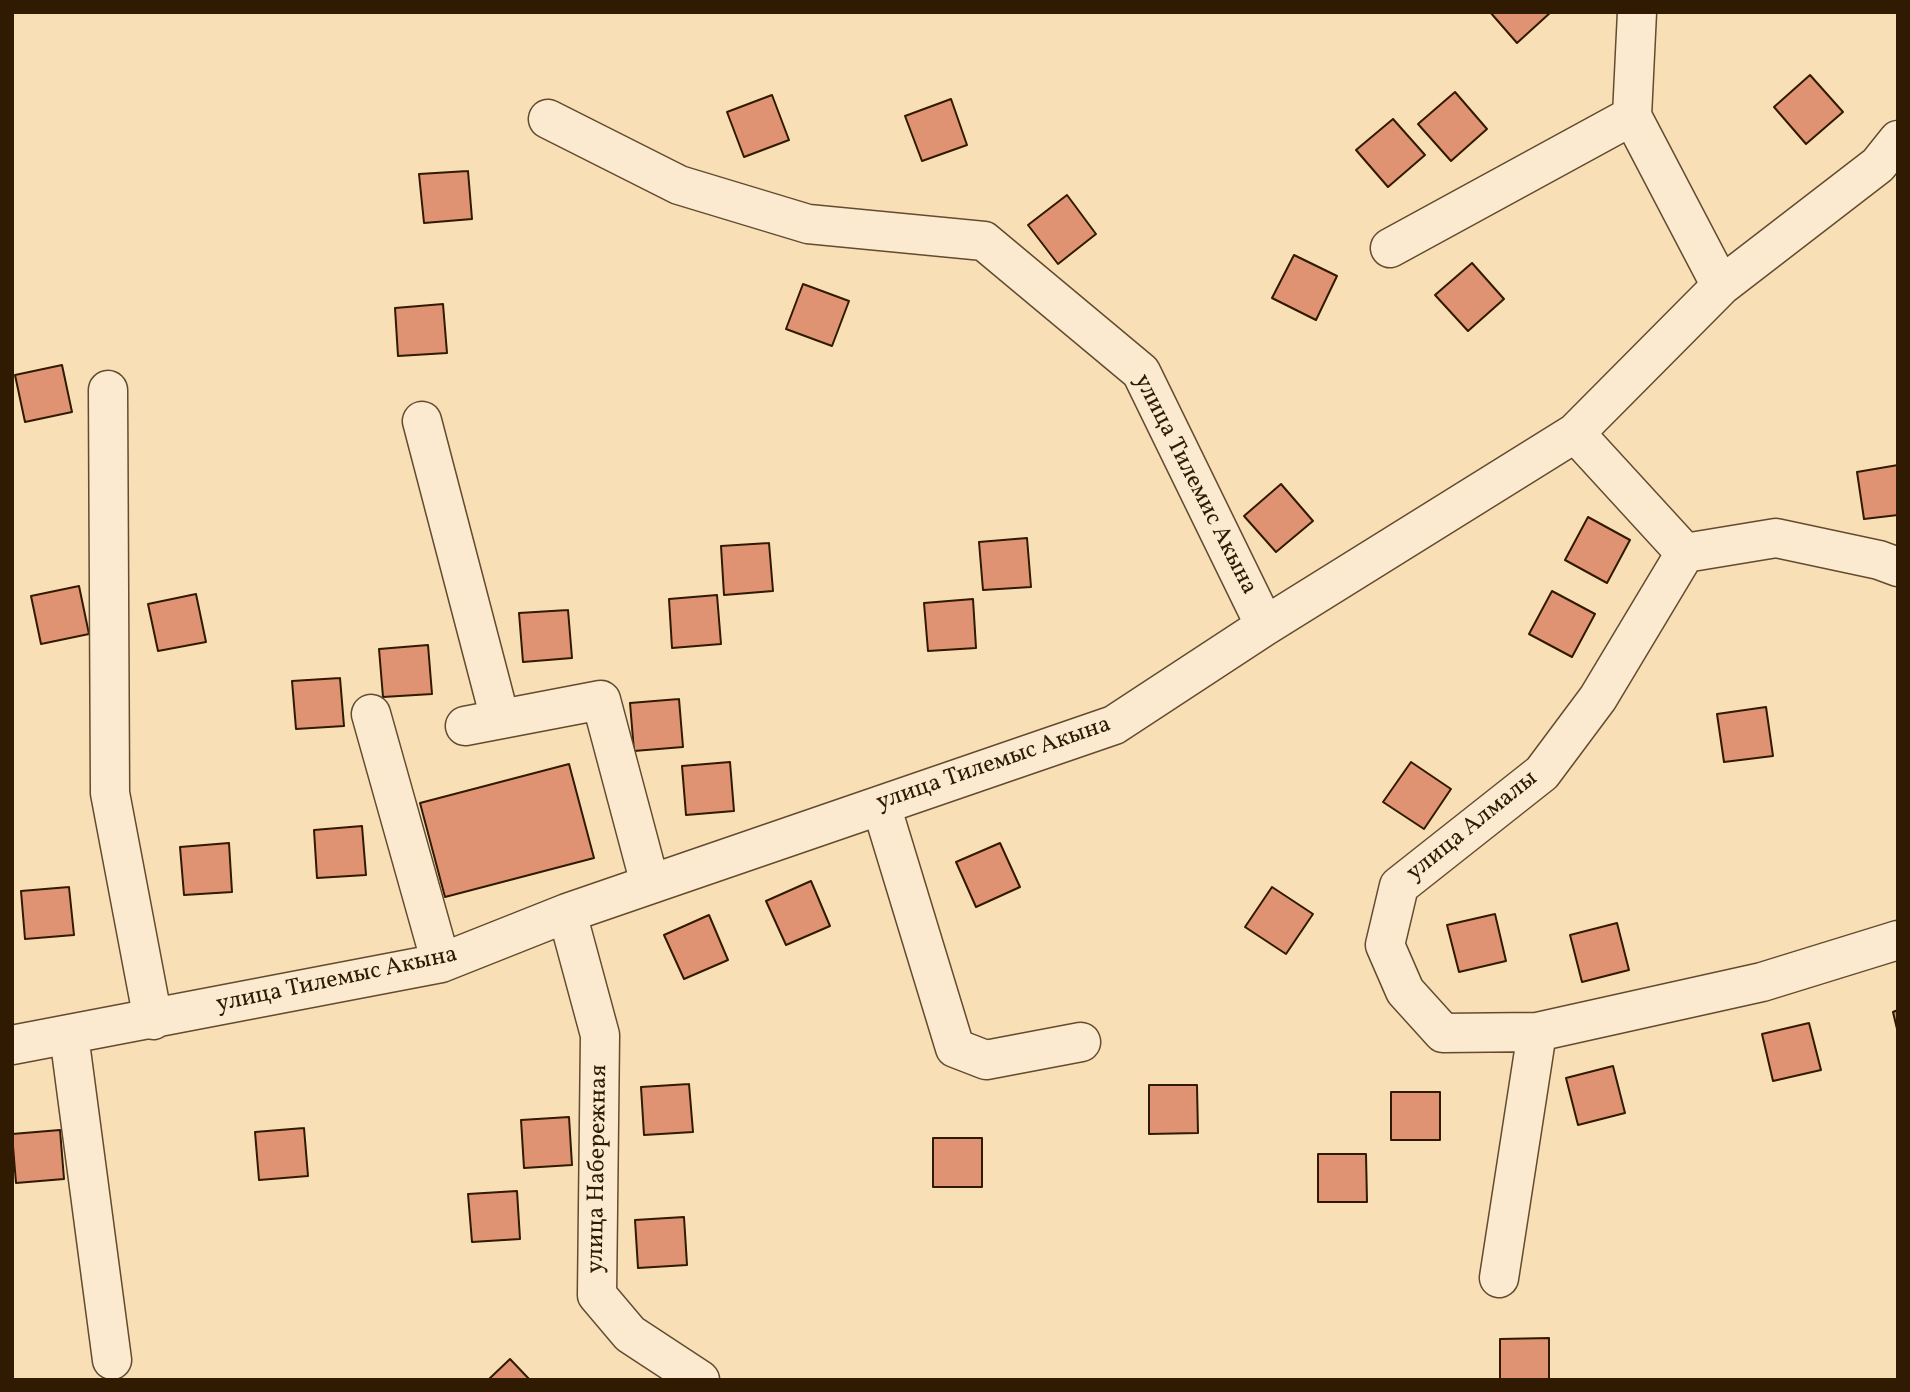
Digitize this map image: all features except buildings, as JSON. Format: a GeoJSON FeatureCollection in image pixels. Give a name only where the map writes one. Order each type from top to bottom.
{"type":"FeatureCollection","features":[{"type":"Feature","properties":{"kind":"street"},"geometry":{"type":"LineString","coordinates":[[1637,12],[1632,116],[1721,286]]}},
{"type":"Feature","properties":{"kind":"street"},"geometry":{"type":"LineString","coordinates":[[1390,248],[1632,116]]}},
{"type":"Feature","properties":{"kind":"street","name":"улица Тилемис Акына"},"geometry":{"type":"LineString","coordinates":[[548,119],[679,185],[808,225],[984,242],[1142,372],[1265,626]]}},
{"type":"Feature","properties":{"kind":"street","name":"улица Тилемыс Акына"},"geometry":{"type":"LineString","coordinates":[[12,1045],[441,963],[567,913],[1114,725],[1265,626],[1575,433],[1721,286],[1878,164],[1898,140]]}},
{"type":"Feature","properties":{"kind":"street"},"geometry":{"type":"LineString","coordinates":[[108,390],[110,793],[153,1020]]}},
{"type":"Feature","properties":{"kind":"street"},"geometry":{"type":"LineString","coordinates":[[422,421],[482,722],[601,700],[650,884]]}},
{"type":"Feature","properties":{"kind":"street"},"geometry":{"type":"LineString","coordinates":[[1575,433],[1685,553],[1776,538],[1879,560],[1898,567]]}},
{"type":"Feature","properties":{"kind":"street","name":"улица Алмалы"},"geometry":{"type":"LineString","coordinates":[[1685,553],[1598,698],[1542,774],[1399,886],[1385,946],[1405,991],[1443,1033],[1537,1032],[1762,982],[1898,940]]}},
{"type":"Feature","properties":{"kind":"street"},"geometry":{"type":"LineString","coordinates":[[371,714],[441,963]]}},
{"type":"Feature","properties":{"kind":"street"},"geometry":{"type":"LineString","coordinates":[[881,805],[955,1048],[986,1060],[1081,1042]]}},
{"type":"Feature","properties":{"kind":"street","name":"улица Набережная"},"geometry":{"type":"LineString","coordinates":[[567,913],[600,1035],[597,1295],[629,1334],[700,1380]]}},
{"type":"Feature","properties":{"kind":"street"},"geometry":{"type":"LineString","coordinates":[[1499,1278],[1537,1032]]}},
{"type":"Feature","properties":{"kind":"street"},"geometry":{"type":"LineString","coordinates":[[69,1035],[112,1360]]}}]}
